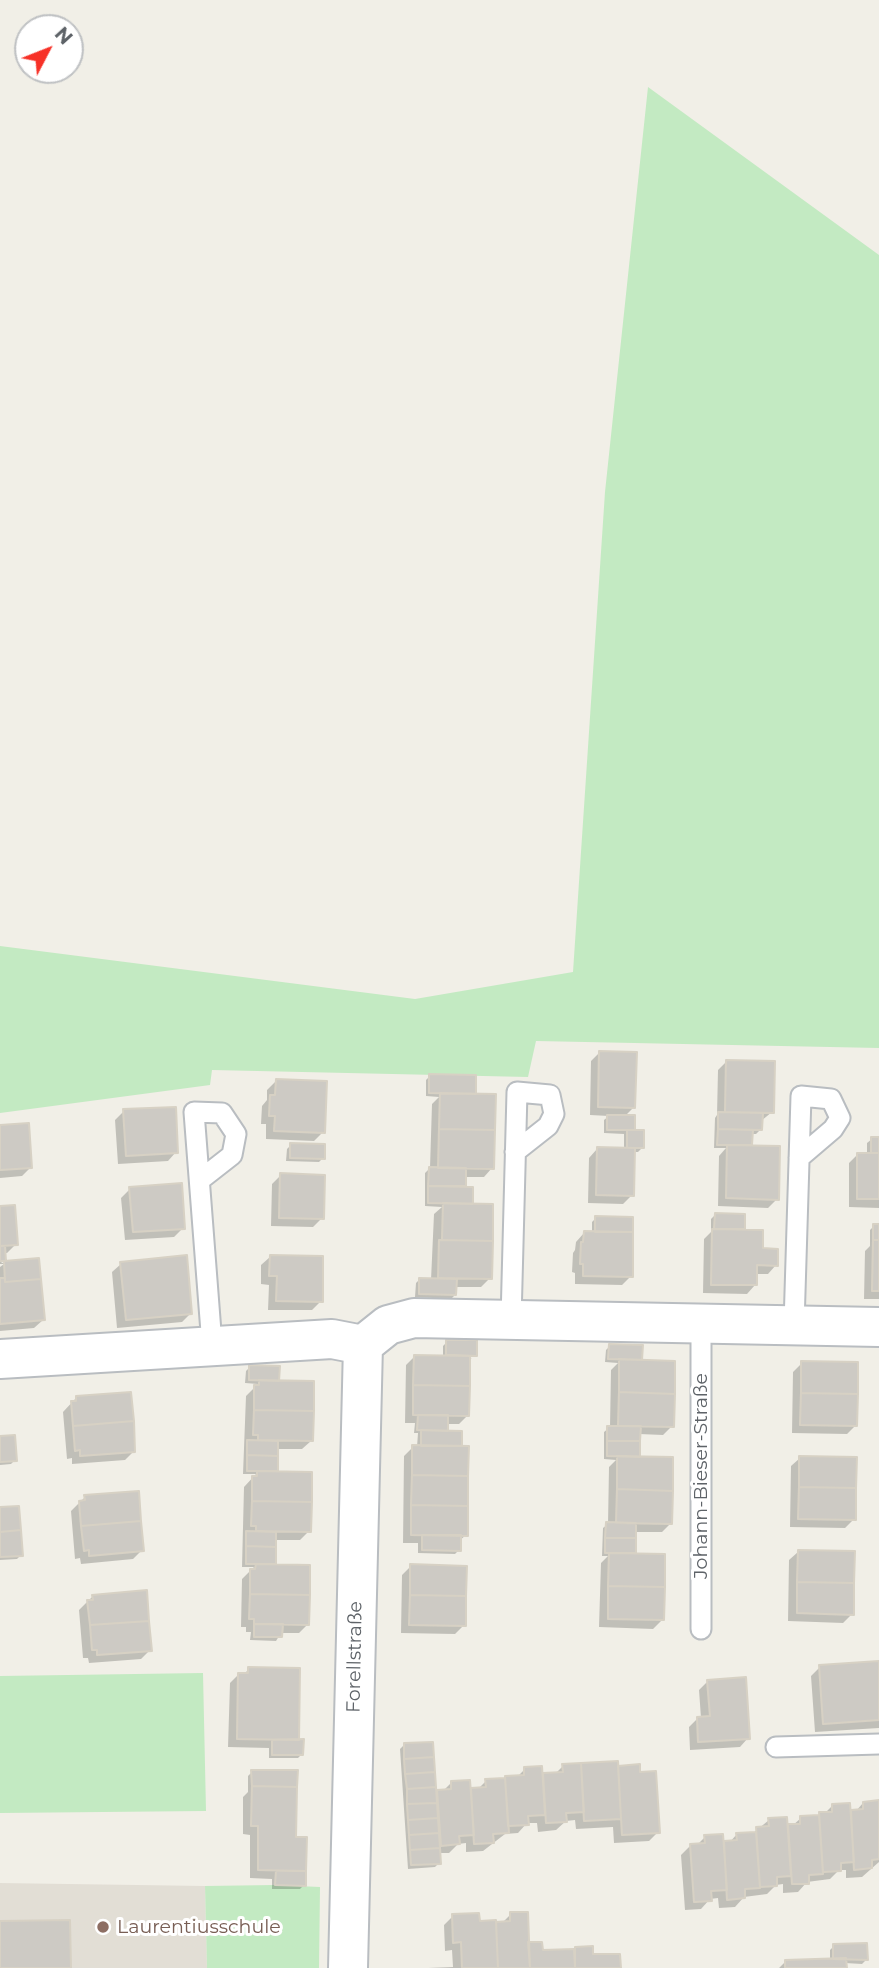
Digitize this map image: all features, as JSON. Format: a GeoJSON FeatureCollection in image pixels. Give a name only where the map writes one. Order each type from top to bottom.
{"type":"FeatureCollection","features":[{"type":"Feature","properties":{"kind":"street"},"geometry":{"type":"LineString","coordinates":[[0,1359],[332,1339],[363,1345],[388,1325],[414,1318],[879,1327]]}},
{"type":"Feature","properties":{"kind":"street","name":"Forellstraße"},"geometry":{"type":"LineString","coordinates":[[348,1968],[363,1345]]}},
{"type":"Feature","properties":{"kind":"lane"},"geometry":{"type":"LineString","coordinates":[[511,1320],[515,1152]]}},
{"type":"Feature","properties":{"kind":"lane"},"geometry":{"type":"LineString","coordinates":[[794,1325],[799,1158]]}},
{"type":"Feature","properties":{"kind":"lane"},"geometry":{"type":"LineString","coordinates":[[200,1180],[212,1346]]}},
{"type":"Feature","properties":{"kind":"lane","name":"Johann-Bieser-Straße"},"geometry":{"type":"LineString","coordinates":[[701,1324],[701,1629]]}},
{"type":"Feature","properties":{"kind":"lane"},"geometry":{"type":"LineString","coordinates":[[776,1747],[879,1744]]}},
{"type":"Feature","properties":{"kind":"shaded area","name":"Laurentiusschule"},"geometry":{"type":"Polygon","coordinates":[[[0,1883],[205,1886],[207,1968],[0,1968],[0,1883]]]}},
{"type":"Feature","properties":{"kind":"green space"},"geometry":{"type":"Polygon","coordinates":[[[648,87],[879,255],[879,1048],[536,1041],[528,1077],[212,1070],[210,1085],[0,1113],[0,946],[415,999],[573,972],[605,492],[648,87]]]}},
{"type":"Feature","properties":{"kind":"green space"},"geometry":{"type":"Polygon","coordinates":[[[203,1673],[206,1811],[0,1813],[0,1676],[203,1673]]]}},
{"type":"Feature","properties":{"kind":"green space"},"geometry":{"type":"Polygon","coordinates":[[[205,1886],[320,1887],[319,1968],[207,1968],[205,1886]]]}},
{"type":"Feature","properties":{"kind":"building"},"geometry":{"type":"Polygon","coordinates":[[[599,1051],[637,1052],[635,1108],[598,1107],[599,1051]]]}},
{"type":"Feature","properties":{"kind":"building"},"geometry":{"type":"Polygon","coordinates":[[[726,1060],[775,1061],[774,1113],[725,1112],[726,1060]]]}},
{"type":"Feature","properties":{"kind":"building"},"geometry":{"type":"Polygon","coordinates":[[[429,1074],[476,1075],[476,1094],[429,1093],[429,1074]]]}},
{"type":"Feature","properties":{"kind":"building"},"geometry":{"type":"Polygon","coordinates":[[[276,1079],[327,1081],[325,1133],[274,1131],[275,1116],[269,1116],[270,1095],[275,1095],[276,1079]]]}},
{"type":"Feature","properties":{"kind":"building"},"geometry":{"type":"Polygon","coordinates":[[[440,1093],[496,1094],[495,1130],[439,1129],[440,1093]]]}},
{"type":"Feature","properties":{"kind":"building"},"geometry":{"type":"Polygon","coordinates":[[[176,1107],[178,1153],[126,1156],[123,1109],[176,1107]]]}},
{"type":"Feature","properties":{"kind":"building"},"geometry":{"type":"Polygon","coordinates":[[[718,1112],[763,1113],[762,1130],[718,1129],[718,1112]]]}},
{"type":"Feature","properties":{"kind":"building"},"geometry":{"type":"Polygon","coordinates":[[[607,1115],[635,1115],[635,1130],[607,1130],[607,1115]]]}},
{"type":"Feature","properties":{"kind":"building"},"geometry":{"type":"Polygon","coordinates":[[[29,1123],[32,1168],[0,1170],[0,1125],[29,1123]]]}},
{"type":"Feature","properties":{"kind":"building"},"geometry":{"type":"Polygon","coordinates":[[[439,1129],[495,1130],[494,1169],[438,1168],[439,1129]]]}},
{"type":"Feature","properties":{"kind":"building"},"geometry":{"type":"Polygon","coordinates":[[[718,1129],[753,1130],[752,1145],[717,1145],[718,1129]]]}},
{"type":"Feature","properties":{"kind":"building"},"geometry":{"type":"Polygon","coordinates":[[[627,1130],[644,1130],[644,1148],[627,1148],[627,1130]]]}},
{"type":"Feature","properties":{"kind":"building"},"geometry":{"type":"Polygon","coordinates":[[[871,1137],[879,1137],[879,1153],[871,1153],[871,1137]]]}},
{"type":"Feature","properties":{"kind":"building"},"geometry":{"type":"Polygon","coordinates":[[[290,1143],[325,1144],[325,1159],[290,1158],[290,1143]]]}},
{"type":"Feature","properties":{"kind":"building"},"geometry":{"type":"Polygon","coordinates":[[[727,1145],[780,1146],[779,1200],[726,1198],[727,1145]]]}},
{"type":"Feature","properties":{"kind":"building"},"geometry":{"type":"Polygon","coordinates":[[[597,1147],[635,1148],[634,1196],[596,1195],[597,1147]]]}},
{"type":"Feature","properties":{"kind":"building"},"geometry":{"type":"Polygon","coordinates":[[[857,1153],[879,1153],[879,1199],[857,1199],[857,1153]]]}},
{"type":"Feature","properties":{"kind":"building"},"geometry":{"type":"Polygon","coordinates":[[[429,1167],[466,1168],[466,1186],[428,1186],[429,1167]]]}},
{"type":"Feature","properties":{"kind":"building"},"geometry":{"type":"Polygon","coordinates":[[[280,1173],[325,1175],[324,1219],[279,1218],[280,1173]]]}},
{"type":"Feature","properties":{"kind":"building"},"geometry":{"type":"Polygon","coordinates":[[[182,1183],[185,1229],[133,1232],[129,1187],[182,1183]]]}},
{"type":"Feature","properties":{"kind":"building"},"geometry":{"type":"Polygon","coordinates":[[[428,1186],[473,1187],[473,1204],[428,1203],[428,1186]]]}},
{"type":"Feature","properties":{"kind":"building"},"geometry":{"type":"Polygon","coordinates":[[[443,1203],[493,1204],[493,1241],[442,1240],[443,1203]]]}},
{"type":"Feature","properties":{"kind":"building"},"geometry":{"type":"Polygon","coordinates":[[[15,1205],[18,1245],[0,1246],[0,1206],[15,1205]]]}},
{"type":"Feature","properties":{"kind":"building"},"geometry":{"type":"Polygon","coordinates":[[[715,1213],[745,1214],[745,1229],[714,1229],[715,1213]]]}},
{"type":"Feature","properties":{"kind":"building"},"geometry":{"type":"Polygon","coordinates":[[[595,1216],[633,1217],[633,1232],[595,1232],[595,1216]]]}},
{"type":"Feature","properties":{"kind":"building"},"geometry":{"type":"Polygon","coordinates":[[[873,1224],[879,1224],[879,1240],[873,1240],[873,1224]]]}},
{"type":"Feature","properties":{"kind":"building"},"geometry":{"type":"Polygon","coordinates":[[[712,1229],[763,1230],[763,1248],[778,1249],[778,1266],[757,1265],[757,1285],[711,1285],[712,1229]]]}},
{"type":"Feature","properties":{"kind":"building"},"geometry":{"type":"Polygon","coordinates":[[[584,1231],[633,1232],[633,1277],[583,1276],[583,1264],[580,1264],[584,1231]]]}},
{"type":"Feature","properties":{"kind":"building"},"geometry":{"type":"Polygon","coordinates":[[[439,1240],[493,1241],[492,1279],[438,1278],[439,1240]]]}},
{"type":"Feature","properties":{"kind":"building"},"geometry":{"type":"Polygon","coordinates":[[[873,1240],[879,1240],[879,1291],[872,1291],[873,1240]]]}},
{"type":"Feature","properties":{"kind":"building"},"geometry":{"type":"Polygon","coordinates":[[[0,1246],[5,1246],[6,1261],[0,1261],[0,1246]]]}},
{"type":"Feature","properties":{"kind":"building"},"geometry":{"type":"Polygon","coordinates":[[[187,1255],[192,1314],[126,1320],[120,1262],[187,1255]]]}},
{"type":"Feature","properties":{"kind":"building"},"geometry":{"type":"Polygon","coordinates":[[[270,1255],[323,1256],[323,1302],[276,1301],[277,1276],[269,1276],[270,1255]]]}},
{"type":"Feature","properties":{"kind":"building"},"geometry":{"type":"Polygon","coordinates":[[[39,1258],[41,1279],[5,1282],[4,1261],[39,1258]]]}},
{"type":"Feature","properties":{"kind":"building"},"geometry":{"type":"Polygon","coordinates":[[[0,1278],[5,1278],[5,1282],[41,1279],[45,1320],[0,1324],[0,1278]]]}},
{"type":"Feature","properties":{"kind":"building"},"geometry":{"type":"Polygon","coordinates":[[[419,1278],[457,1279],[456,1295],[419,1294],[419,1278]]]}},
{"type":"Feature","properties":{"kind":"building"},"geometry":{"type":"Polygon","coordinates":[[[446,1340],[477,1340],[477,1356],[446,1355],[446,1340]]]}},
{"type":"Feature","properties":{"kind":"building"},"geometry":{"type":"Polygon","coordinates":[[[609,1344],[643,1345],[642,1360],[608,1359],[609,1344]]]}},
{"type":"Feature","properties":{"kind":"building"},"geometry":{"type":"Polygon","coordinates":[[[414,1355],[470,1356],[470,1386],[413,1385],[414,1355]]]}},
{"type":"Feature","properties":{"kind":"building"},"geometry":{"type":"Polygon","coordinates":[[[619,1359],[675,1361],[675,1394],[619,1392],[619,1359]]]}},
{"type":"Feature","properties":{"kind":"building"},"geometry":{"type":"Polygon","coordinates":[[[801,1361],[858,1362],[858,1394],[801,1393],[801,1361]]]}},
{"type":"Feature","properties":{"kind":"building"},"geometry":{"type":"Polygon","coordinates":[[[249,1365],[280,1366],[279,1381],[249,1380],[249,1365]]]}},
{"type":"Feature","properties":{"kind":"building"},"geometry":{"type":"Polygon","coordinates":[[[259,1380],[314,1381],[314,1411],[254,1410],[254,1385],[259,1385],[259,1380]]]}},
{"type":"Feature","properties":{"kind":"building"},"geometry":{"type":"Polygon","coordinates":[[[413,1385],[470,1386],[469,1416],[413,1415],[413,1385]]]}},
{"type":"Feature","properties":{"kind":"building"},"geometry":{"type":"Polygon","coordinates":[[[131,1392],[134,1421],[73,1426],[71,1401],[76,1401],[76,1396],[131,1392]]]}},
{"type":"Feature","properties":{"kind":"building"},"geometry":{"type":"Polygon","coordinates":[[[619,1392],[675,1394],[674,1427],[618,1426],[619,1392]]]}},
{"type":"Feature","properties":{"kind":"building"},"geometry":{"type":"Polygon","coordinates":[[[801,1393],[858,1394],[857,1426],[800,1425],[801,1393]]]}},
{"type":"Feature","properties":{"kind":"building"},"geometry":{"type":"Polygon","coordinates":[[[254,1410],[314,1411],[313,1441],[258,1440],[258,1435],[253,1435],[254,1410]]]}},
{"type":"Feature","properties":{"kind":"building"},"geometry":{"type":"Polygon","coordinates":[[[418,1415],[448,1415],[448,1431],[417,1430],[418,1415]]]}},
{"type":"Feature","properties":{"kind":"building"},"geometry":{"type":"Polygon","coordinates":[[[134,1421],[135,1452],[80,1456],[80,1450],[75,1451],[73,1426],[134,1421]]]}},
{"type":"Feature","properties":{"kind":"building"},"geometry":{"type":"Polygon","coordinates":[[[607,1426],[641,1426],[640,1441],[607,1441],[607,1426]]]}},
{"type":"Feature","properties":{"kind":"building"},"geometry":{"type":"Polygon","coordinates":[[[421,1430],[462,1431],[462,1446],[421,1446],[421,1430]]]}},
{"type":"Feature","properties":{"kind":"building"},"geometry":{"type":"Polygon","coordinates":[[[15,1435],[17,1461],[0,1462],[0,1436],[15,1435]]]}},
{"type":"Feature","properties":{"kind":"building"},"geometry":{"type":"Polygon","coordinates":[[[247,1440],[278,1441],[278,1456],[247,1455],[247,1440]]]}},
{"type":"Feature","properties":{"kind":"building"},"geometry":{"type":"Polygon","coordinates":[[[607,1441],[640,1441],[640,1457],[607,1456],[607,1441]]]}},
{"type":"Feature","properties":{"kind":"building"},"geometry":{"type":"Polygon","coordinates":[[[412,1445],[469,1446],[468,1476],[412,1475],[412,1445]]]}},
{"type":"Feature","properties":{"kind":"building"},"geometry":{"type":"Polygon","coordinates":[[[247,1455],[278,1456],[278,1471],[247,1471],[247,1455]]]}},
{"type":"Feature","properties":{"kind":"building"},"geometry":{"type":"Polygon","coordinates":[[[617,1456],[673,1457],[673,1491],[617,1489],[617,1456]]]}},
{"type":"Feature","properties":{"kind":"building"},"geometry":{"type":"Polygon","coordinates":[[[799,1456],[857,1457],[856,1488],[799,1487],[799,1456]]]}},
{"type":"Feature","properties":{"kind":"building"},"geometry":{"type":"Polygon","coordinates":[[[257,1471],[312,1472],[312,1502],[252,1501],[252,1476],[257,1476],[257,1471]]]}},
{"type":"Feature","properties":{"kind":"building"},"geometry":{"type":"Polygon","coordinates":[[[412,1475],[468,1476],[468,1506],[411,1505],[412,1475]]]}},
{"type":"Feature","properties":{"kind":"building"},"geometry":{"type":"Polygon","coordinates":[[[799,1487],[856,1488],[856,1520],[798,1519],[799,1487]]]}},
{"type":"Feature","properties":{"kind":"building"},"geometry":{"type":"Polygon","coordinates":[[[617,1489],[673,1491],[672,1524],[616,1523],[617,1489]]]}},
{"type":"Feature","properties":{"kind":"building"},"geometry":{"type":"Polygon","coordinates":[[[139,1491],[141,1521],[81,1526],[79,1501],[85,1500],[84,1495],[139,1491]]]}},
{"type":"Feature","properties":{"kind":"building"},"geometry":{"type":"Polygon","coordinates":[[[252,1501],[312,1502],[311,1532],[256,1531],[256,1526],[251,1526],[252,1501]]]}},
{"type":"Feature","properties":{"kind":"building"},"geometry":{"type":"Polygon","coordinates":[[[411,1505],[468,1506],[468,1536],[411,1535],[411,1505]]]}},
{"type":"Feature","properties":{"kind":"building"},"geometry":{"type":"Polygon","coordinates":[[[19,1506],[21,1530],[0,1532],[0,1507],[19,1506]]]}},
{"type":"Feature","properties":{"kind":"building"},"geometry":{"type":"Polygon","coordinates":[[[141,1521],[144,1551],[89,1556],[89,1550],[84,1551],[81,1526],[141,1521]]]}},
{"type":"Feature","properties":{"kind":"building"},"geometry":{"type":"Polygon","coordinates":[[[606,1522],[636,1523],[636,1538],[605,1538],[606,1522]]]}},
{"type":"Feature","properties":{"kind":"building"},"geometry":{"type":"Polygon","coordinates":[[[21,1530],[23,1556],[0,1557],[0,1532],[21,1530]]]}},
{"type":"Feature","properties":{"kind":"building"},"geometry":{"type":"Polygon","coordinates":[[[246,1531],[276,1532],[276,1547],[246,1546],[246,1531]]]}},
{"type":"Feature","properties":{"kind":"building"},"geometry":{"type":"Polygon","coordinates":[[[422,1535],[461,1535],[461,1551],[422,1550],[422,1535]]]}},
{"type":"Feature","properties":{"kind":"building"},"geometry":{"type":"Polygon","coordinates":[[[605,1538],[636,1538],[636,1553],[605,1553],[605,1538]]]}},
{"type":"Feature","properties":{"kind":"building"},"geometry":{"type":"Polygon","coordinates":[[[246,1546],[276,1547],[276,1564],[246,1564],[246,1546]]]}},
{"type":"Feature","properties":{"kind":"building"},"geometry":{"type":"Polygon","coordinates":[[[798,1550],[855,1551],[854,1583],[797,1582],[798,1550]]]}},
{"type":"Feature","properties":{"kind":"building"},"geometry":{"type":"Polygon","coordinates":[[[609,1553],[665,1554],[665,1587],[608,1586],[609,1553]]]}},
{"type":"Feature","properties":{"kind":"building"},"geometry":{"type":"Polygon","coordinates":[[[256,1564],[310,1565],[310,1595],[250,1594],[250,1569],[255,1569],[256,1564]]]}},
{"type":"Feature","properties":{"kind":"building"},"geometry":{"type":"Polygon","coordinates":[[[410,1564],[467,1566],[466,1596],[410,1595],[410,1564]]]}},
{"type":"Feature","properties":{"kind":"building"},"geometry":{"type":"Polygon","coordinates":[[[797,1582],[854,1583],[854,1615],[797,1613],[797,1582]]]}},
{"type":"Feature","properties":{"kind":"building"},"geometry":{"type":"Polygon","coordinates":[[[608,1586],[665,1587],[664,1620],[608,1619],[608,1586]]]}},
{"type":"Feature","properties":{"kind":"building"},"geometry":{"type":"Polygon","coordinates":[[[147,1590],[149,1621],[90,1625],[87,1600],[93,1600],[92,1595],[147,1590]]]}},
{"type":"Feature","properties":{"kind":"building"},"geometry":{"type":"Polygon","coordinates":[[[250,1594],[310,1595],[309,1625],[254,1624],[254,1619],[249,1619],[250,1594]]]}},
{"type":"Feature","properties":{"kind":"building"},"geometry":{"type":"Polygon","coordinates":[[[410,1595],[466,1596],[466,1626],[409,1625],[410,1595]]]}},
{"type":"Feature","properties":{"kind":"building"},"geometry":{"type":"Polygon","coordinates":[[[149,1621],[152,1651],[97,1655],[97,1650],[92,1650],[90,1625],[149,1621]]]}},
{"type":"Feature","properties":{"kind":"building"},"geometry":{"type":"Polygon","coordinates":[[[254,1624],[283,1624],[282,1637],[254,1637],[254,1624]]]}},
{"type":"Feature","properties":{"kind":"building"},"geometry":{"type":"Polygon","coordinates":[[[879,1661],[879,1720],[823,1724],[819,1665],[879,1661]]]}},
{"type":"Feature","properties":{"kind":"building"},"geometry":{"type":"Polygon","coordinates":[[[248,1667],[300,1668],[299,1740],[237,1739],[238,1673],[248,1673],[248,1667]]]}},
{"type":"Feature","properties":{"kind":"building"},"geometry":{"type":"Polygon","coordinates":[[[746,1677],[750,1739],[698,1742],[697,1717],[710,1716],[707,1680],[746,1677]]]}},
{"type":"Feature","properties":{"kind":"building"},"geometry":{"type":"Polygon","coordinates":[[[304,1739],[303,1755],[272,1755],[272,1740],[304,1739]]]}},
{"type":"Feature","properties":{"kind":"building"},"geometry":{"type":"Polygon","coordinates":[[[433,1742],[434,1757],[404,1759],[404,1743],[433,1742]]]}},
{"type":"Feature","properties":{"kind":"building"},"geometry":{"type":"Polygon","coordinates":[[[434,1757],[435,1772],[405,1774],[404,1759],[434,1757]]]}},
{"type":"Feature","properties":{"kind":"building"},"geometry":{"type":"Polygon","coordinates":[[[618,1761],[621,1819],[584,1821],[581,1763],[618,1761]]]}},
{"type":"Feature","properties":{"kind":"building"},"geometry":{"type":"Polygon","coordinates":[[[581,1763],[584,1812],[566,1813],[567,1822],[546,1823],[543,1773],[563,1772],[562,1764],[581,1763]]]}},
{"type":"Feature","properties":{"kind":"building"},"geometry":{"type":"Polygon","coordinates":[[[640,1764],[640,1772],[656,1771],[660,1833],[622,1835],[618,1766],[640,1764]]]}},
{"type":"Feature","properties":{"kind":"building"},"geometry":{"type":"Polygon","coordinates":[[[542,1766],[545,1815],[528,1816],[529,1825],[508,1826],[505,1776],[524,1775],[524,1767],[542,1766]]]}},
{"type":"Feature","properties":{"kind":"building"},"geometry":{"type":"Polygon","coordinates":[[[251,1770],[298,1770],[297,1787],[252,1786],[251,1770]]]}},
{"type":"Feature","properties":{"kind":"building"},"geometry":{"type":"Polygon","coordinates":[[[435,1772],[436,1787],[407,1789],[405,1774],[435,1772]]]}},
{"type":"Feature","properties":{"kind":"building"},"geometry":{"type":"Polygon","coordinates":[[[505,1778],[509,1833],[493,1834],[494,1843],[474,1844],[471,1788],[486,1787],[485,1779],[505,1778]]]}},
{"type":"Feature","properties":{"kind":"building"},"geometry":{"type":"Polygon","coordinates":[[[470,1780],[474,1835],[459,1836],[460,1844],[441,1846],[437,1790],[451,1789],[451,1781],[470,1780]]]}},
{"type":"Feature","properties":{"kind":"building"},"geometry":{"type":"Polygon","coordinates":[[[252,1786],[297,1787],[296,1837],[307,1837],[306,1871],[258,1870],[258,1826],[251,1826],[252,1786]]]}},
{"type":"Feature","properties":{"kind":"building"},"geometry":{"type":"Polygon","coordinates":[[[436,1787],[437,1803],[407,1804],[407,1789],[436,1787]]]}},
{"type":"Feature","properties":{"kind":"building"},"geometry":{"type":"Polygon","coordinates":[[[879,1800],[879,1859],[872,1860],[872,1868],[854,1870],[851,1810],[863,1809],[863,1802],[879,1800]]]}},
{"type":"Feature","properties":{"kind":"building"},"geometry":{"type":"Polygon","coordinates":[[[437,1803],[438,1818],[408,1820],[407,1804],[437,1803]]]}},
{"type":"Feature","properties":{"kind":"building"},"geometry":{"type":"Polygon","coordinates":[[[850,1803],[854,1862],[841,1863],[841,1871],[823,1872],[819,1812],[832,1812],[832,1804],[850,1803]]]}},
{"type":"Feature","properties":{"kind":"building"},"geometry":{"type":"Polygon","coordinates":[[[819,1815],[823,1874],[809,1875],[809,1884],[792,1884],[788,1824],[800,1824],[800,1816],[819,1815]]]}},
{"type":"Feature","properties":{"kind":"building"},"geometry":{"type":"Polygon","coordinates":[[[787,1817],[791,1876],[777,1877],[777,1886],[760,1887],[756,1827],[769,1826],[768,1818],[787,1817]]]}},
{"type":"Feature","properties":{"kind":"building"},"geometry":{"type":"Polygon","coordinates":[[[438,1818],[439,1833],[409,1835],[408,1820],[438,1818]]]}},
{"type":"Feature","properties":{"kind":"building"},"geometry":{"type":"Polygon","coordinates":[[[756,1832],[760,1888],[745,1889],[745,1898],[727,1900],[724,1841],[737,1840],[736,1833],[756,1832]]]}},
{"type":"Feature","properties":{"kind":"building"},"geometry":{"type":"Polygon","coordinates":[[[439,1833],[440,1848],[410,1850],[409,1835],[439,1833]]]}},
{"type":"Feature","properties":{"kind":"building"},"geometry":{"type":"Polygon","coordinates":[[[723,1834],[727,1890],[711,1891],[712,1901],[694,1902],[690,1844],[705,1843],[704,1835],[723,1834]]]}},
{"type":"Feature","properties":{"kind":"building"},"geometry":{"type":"Polygon","coordinates":[[[440,1848],[441,1864],[411,1865],[410,1850],[440,1848]]]}},
{"type":"Feature","properties":{"kind":"building"},"geometry":{"type":"Polygon","coordinates":[[[276,1871],[306,1871],[306,1886],[275,1885],[276,1871]]]}},
{"type":"Feature","properties":{"kind":"building"},"geometry":{"type":"Polygon","coordinates":[[[510,1912],[528,1912],[530,1968],[498,1968],[496,1922],[510,1921],[510,1912]]]}},
{"type":"Feature","properties":{"kind":"building"},"geometry":{"type":"Polygon","coordinates":[[[479,1913],[480,1921],[496,1920],[498,1968],[462,1968],[461,1942],[453,1943],[452,1914],[479,1913]]]}},
{"type":"Feature","properties":{"kind":"building"},"geometry":{"type":"Polygon","coordinates":[[[70,1920],[71,1968],[0,1968],[0,1921],[70,1920]]]}},
{"type":"Feature","properties":{"kind":"building"},"geometry":{"type":"Polygon","coordinates":[[[528,1942],[542,1942],[543,1950],[574,1949],[575,1968],[530,1968],[528,1942]]]}},
{"type":"Feature","properties":{"kind":"building"},"geometry":{"type":"Polygon","coordinates":[[[867,1943],[868,1960],[833,1959],[833,1944],[867,1943]]]}},
{"type":"Feature","properties":{"kind":"building"},"geometry":{"type":"Polygon","coordinates":[[[593,1946],[593,1954],[620,1954],[621,1968],[575,1968],[575,1947],[593,1946]]]}},
{"type":"Feature","properties":{"kind":"building"},"geometry":{"type":"Polygon","coordinates":[[[846,1958],[847,1968],[785,1968],[785,1960],[846,1958]]]}},
{"type":"Feature","properties":{"kind":"place","name":"Laurentiusschule"},"geometry":{"type":"Point","coordinates":[103,1927]}}]}
